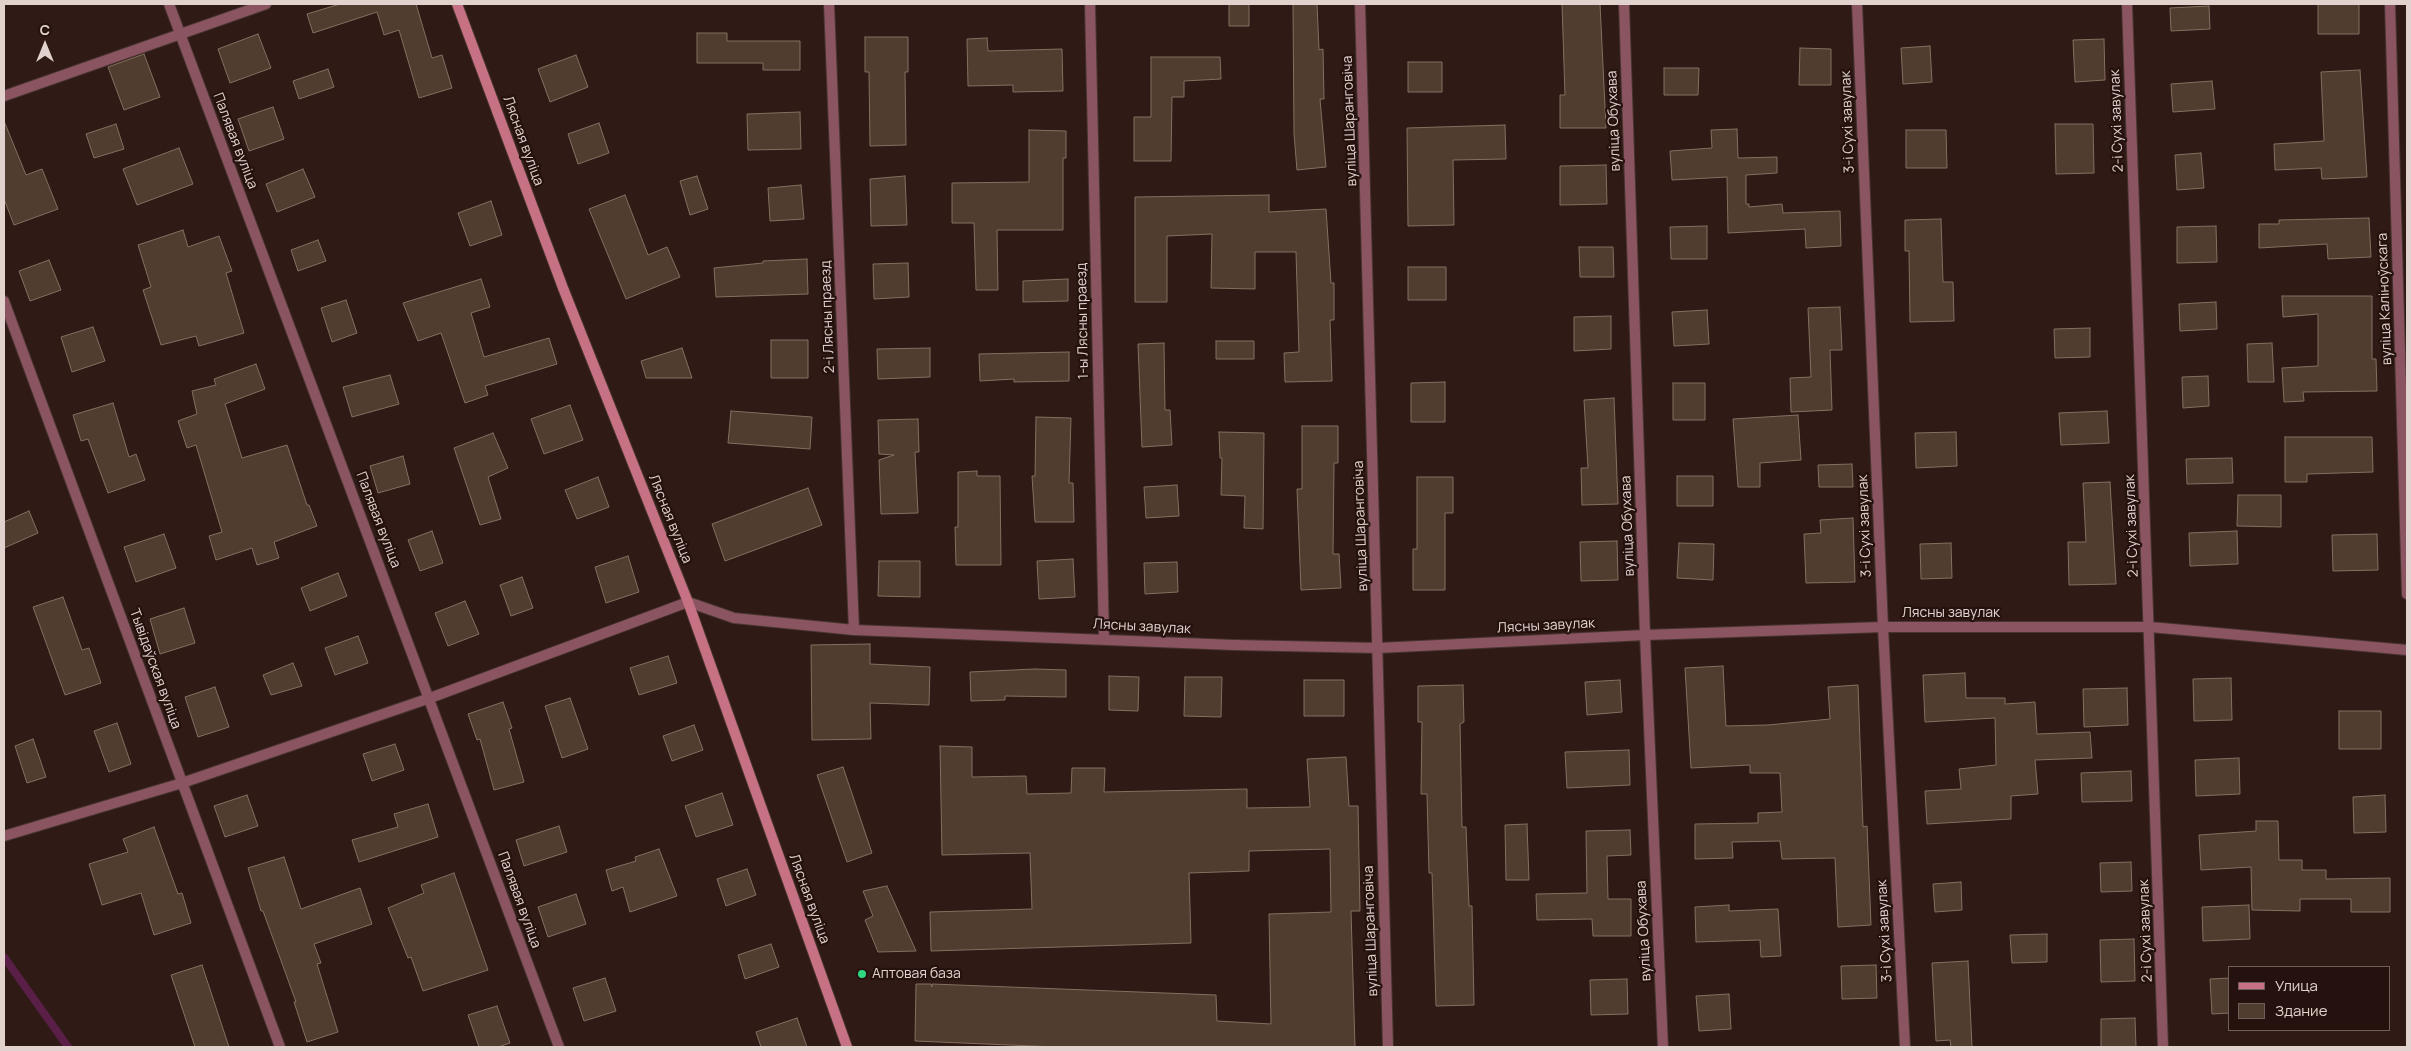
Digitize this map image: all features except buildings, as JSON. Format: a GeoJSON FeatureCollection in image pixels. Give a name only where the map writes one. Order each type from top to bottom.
{"type":"FeatureCollection","features":[{"type":"Feature","properties":{"kind":"main road","name":"Лясная вуліца"},"geometry":{"type":"LineString","coordinates":[[457,4],[563,288],[688,602],[847,1047]]}},
{"type":"Feature","properties":{"kind":"street","name":"Палявая вуліца"},"geometry":{"type":"LineString","coordinates":[[169,4],[559,1047]]}},
{"type":"Feature","properties":{"kind":"street"},"geometry":{"type":"LineString","coordinates":[[4,96],[266,4]]}},
{"type":"Feature","properties":{"kind":"street","name":"2-і Лясны праезд"},"geometry":{"type":"LineString","coordinates":[[829,4],[854,630]]}},
{"type":"Feature","properties":{"kind":"street","name":"1-ы Лясны праезд"},"geometry":{"type":"LineString","coordinates":[[1090,4],[1104,638]]}},
{"type":"Feature","properties":{"kind":"street","name":"вуліца Шаранговіча"},"geometry":{"type":"LineString","coordinates":[[1360,4],[1388,1047]]}},
{"type":"Feature","properties":{"kind":"street","name":"вуліца Обухава"},"geometry":{"type":"LineString","coordinates":[[1624,4],[1645,635],[1663,1047]]}},
{"type":"Feature","properties":{"kind":"street","name":"3-і Сухі завулак"},"geometry":{"type":"LineString","coordinates":[[1857,4],[1883,627],[1905,1047]]}},
{"type":"Feature","properties":{"kind":"street","name":"2-і Сухі завулак"},"geometry":{"type":"LineString","coordinates":[[2127,4],[2163,1047]]}},
{"type":"Feature","properties":{"kind":"street","name":"вуліца Каліноўскага"},"geometry":{"type":"LineString","coordinates":[[2390,4],[2407,594]]}},
{"type":"Feature","properties":{"kind":"street","name":"Тывідаўская вуліца"},"geometry":{"type":"LineString","coordinates":[[4,301],[280,1047]]}},
{"type":"Feature","properties":{"kind":"street"},"geometry":{"type":"LineString","coordinates":[[4,836],[182,782],[430,698],[688,602]]}},
{"type":"Feature","properties":{"kind":"street","name":"Лясны завулак"},"geometry":{"type":"LineString","coordinates":[[688,602],[734,618],[854,630],[1104,638],[1234,645],[1378,648],[1645,635],[1883,627],[2150,628],[2407,650]]}},
{"type":"Feature","properties":{"kind":"waterway"},"geometry":{"type":"LineString","coordinates":[[4,957],[68,1047]]}},
{"type":"Feature","properties":{"kind":"place","name":"Аптовая база"},"geometry":{"type":"Point","coordinates":[862,974]}}]}
